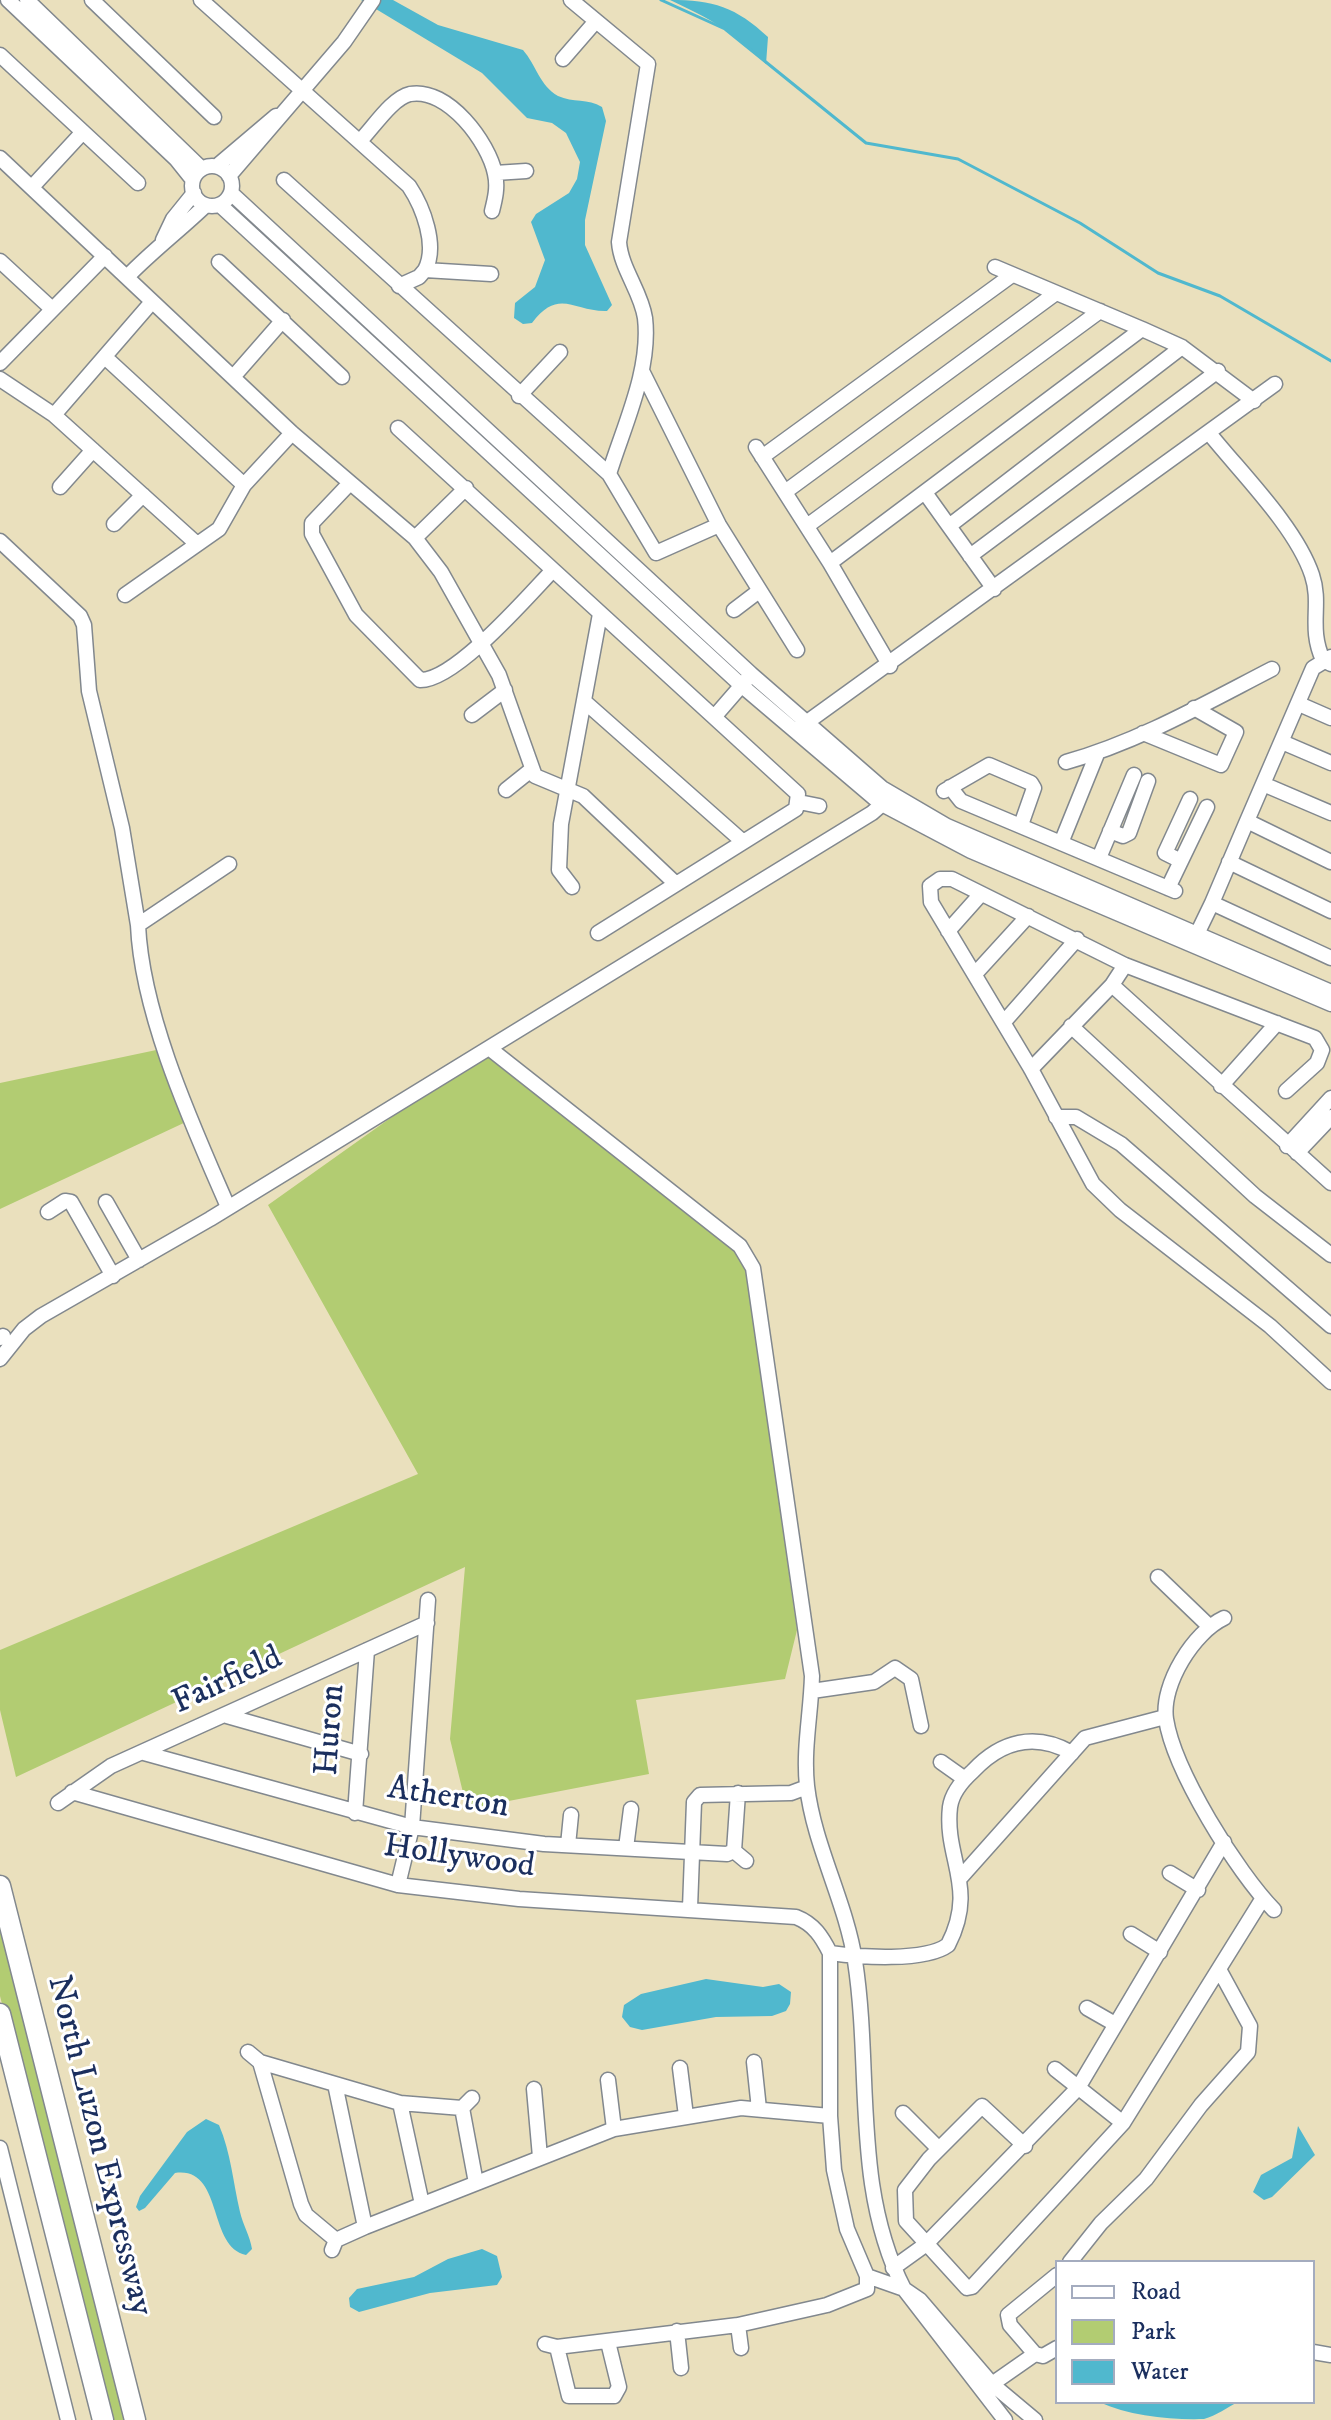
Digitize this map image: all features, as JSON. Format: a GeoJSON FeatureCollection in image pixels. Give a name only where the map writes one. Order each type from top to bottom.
{"type":"FeatureCollection","features":[{"type":"Feature","properties":{"kind":"highway","name":"North Luzon Expressway"},"geometry":{"type":"LineString","coordinates":[[0,1886],[135,2420]]}},
{"type":"Feature","properties":{"kind":"highway","name":"North Luzon Expressway"},"geometry":{"type":"LineString","coordinates":[[0,2014],[103,2420]]}},
{"type":"Feature","properties":{"kind":"street"},"geometry":{"type":"LineString","coordinates":[[8,0],[195,180]]}},
{"type":"Feature","properties":{"kind":"street"},"geometry":{"type":"LineString","coordinates":[[27,0],[195,180],[213,205],[746,680],[881,795],[948,832],[1331,1004]]}},
{"type":"Feature","properties":{"kind":"street"},"geometry":{"type":"LineString","coordinates":[[92,0],[214,117]]}},
{"type":"Feature","properties":{"kind":"street"},"geometry":{"type":"LineString","coordinates":[[201,0],[299,90],[395,170],[421,204],[429,261],[419,277],[399,286]]}},
{"type":"Feature","properties":{"kind":"street"},"geometry":{"type":"LineString","coordinates":[[571,0],[648,64],[619,242],[620,254],[645,318],[642,371],[609,474]]}},
{"type":"Feature","properties":{"kind":"street"},"geometry":{"type":"LineString","coordinates":[[127,277],[163,240],[195,180],[223,171],[268,134],[277,116],[344,42],[371,3]]}},
{"type":"Feature","properties":{"kind":"street"},"geometry":{"type":"LineString","coordinates":[[563,59],[596,21]]}},
{"type":"Feature","properties":{"kind":"street"},"geometry":{"type":"LineString","coordinates":[[0,55],[138,183]]}},
{"type":"Feature","properties":{"kind":"street"},"geometry":{"type":"LineString","coordinates":[[360,141],[402,97],[424,94],[456,112],[484,147],[495,173],[492,211]]}},
{"type":"Feature","properties":{"kind":"street"},"geometry":{"type":"LineString","coordinates":[[32,187],[82,133]]}},
{"type":"Feature","properties":{"kind":"street"},"geometry":{"type":"LineString","coordinates":[[0,158],[292,433],[415,538],[441,572],[505,690],[531,770],[541,781],[583,796],[675,883]]}},
{"type":"Feature","properties":{"kind":"street"},"geometry":{"type":"LineString","coordinates":[[223,171],[231,193],[746,680]]}},
{"type":"Feature","properties":{"kind":"street"},"geometry":{"type":"LineString","coordinates":[[495,173],[526,171]]}},
{"type":"Feature","properties":{"kind":"street"},"geometry":{"type":"LineString","coordinates":[[284,180],[519,396],[609,474],[656,553],[719,525]]}},
{"type":"Feature","properties":{"kind":"street"},"geometry":{"type":"LineString","coordinates":[[163,240],[176,234],[231,193]]}},
{"type":"Feature","properties":{"kind":"street"},"geometry":{"type":"LineString","coordinates":[[0,363],[105,256]]}},
{"type":"Feature","properties":{"kind":"street"},"geometry":{"type":"LineString","coordinates":[[0,262],[51,308]]}},
{"type":"Feature","properties":{"kind":"street"},"geometry":{"type":"LineString","coordinates":[[219,262],[342,377]]}},
{"type":"Feature","properties":{"kind":"street"},"geometry":{"type":"LineString","coordinates":[[995,267],[1182,347],[1218,371],[1254,401]]}},
{"type":"Feature","properties":{"kind":"street"},"geometry":{"type":"LineString","coordinates":[[425,270],[491,274]]}},
{"type":"Feature","properties":{"kind":"street"},"geometry":{"type":"LineString","coordinates":[[890,666],[830,563],[759,452],[1012,275]]}},
{"type":"Feature","properties":{"kind":"street"},"geometry":{"type":"LineString","coordinates":[[785,492],[1056,293]]}},
{"type":"Feature","properties":{"kind":"street"},"geometry":{"type":"LineString","coordinates":[[54,415],[151,303]]}},
{"type":"Feature","properties":{"kind":"street"},"geometry":{"type":"LineString","coordinates":[[807,526],[1100,311]]}},
{"type":"Feature","properties":{"kind":"street"},"geometry":{"type":"LineString","coordinates":[[234,376],[283,320]]}},
{"type":"Feature","properties":{"kind":"street"},"geometry":{"type":"LineString","coordinates":[[830,563],[1142,329]]}},
{"type":"Feature","properties":{"kind":"street"},"geometry":{"type":"LineString","coordinates":[[949,526],[1182,347]]}},
{"type":"Feature","properties":{"kind":"street"},"geometry":{"type":"LineString","coordinates":[[519,396],[560,352]]}},
{"type":"Feature","properties":{"kind":"street"},"geometry":{"type":"LineString","coordinates":[[106,358],[244,485]]}},
{"type":"Feature","properties":{"kind":"street"},"geometry":{"type":"LineString","coordinates":[[642,371],[719,525],[797,650]]}},
{"type":"Feature","properties":{"kind":"street"},"geometry":{"type":"LineString","coordinates":[[970,556],[1218,371]]}},
{"type":"Feature","properties":{"kind":"street"},"geometry":{"type":"LineString","coordinates":[[0,379],[54,415],[197,544]]}},
{"type":"Feature","properties":{"kind":"street"},"geometry":{"type":"LineString","coordinates":[[800,727],[890,666],[1275,384]]}},
{"type":"Feature","properties":{"kind":"street"},"geometry":{"type":"LineString","coordinates":[[398,428],[798,794],[796,809],[741,840],[598,933]]}},
{"type":"Feature","properties":{"kind":"street"},"geometry":{"type":"LineString","coordinates":[[125,595],[219,529],[244,485],[292,433]]}},
{"type":"Feature","properties":{"kind":"street"},"geometry":{"type":"LineString","coordinates":[[1198,932],[1313,668],[1328,660],[1313,632],[1315,590],[1309,566],[1287,532],[1209,433]]}},
{"type":"Feature","properties":{"kind":"street"},"geometry":{"type":"LineString","coordinates":[[60,487],[93,450]]}},
{"type":"Feature","properties":{"kind":"street"},"geometry":{"type":"LineString","coordinates":[[350,483],[312,523],[312,534],[356,615],[420,680],[434,678],[481,645],[553,570]]}},
{"type":"Feature","properties":{"kind":"street"},"geometry":{"type":"LineString","coordinates":[[415,538],[466,488]]}},
{"type":"Feature","properties":{"kind":"street"},"geometry":{"type":"LineString","coordinates":[[926,494],[994,589]]}},
{"type":"Feature","properties":{"kind":"street"},"geometry":{"type":"LineString","coordinates":[[114,524],[143,495]]}},
{"type":"Feature","properties":{"kind":"street"},"geometry":{"type":"LineString","coordinates":[[0,541],[80,616],[84,625],[89,691],[122,828],[138,925],[142,973],[161,1039],[228,1207]]}},
{"type":"Feature","properties":{"kind":"street"},"geometry":{"type":"LineString","coordinates":[[734,610],[759,591]]}},
{"type":"Feature","properties":{"kind":"street"},"geometry":{"type":"LineString","coordinates":[[572,887],[559,870],[558,859],[600,614]]}},
{"type":"Feature","properties":{"kind":"street"},"geometry":{"type":"LineString","coordinates":[[1066,762],[1097,754],[1272,669]]}},
{"type":"Feature","properties":{"kind":"street"},"geometry":{"type":"LineString","coordinates":[[715,716],[746,680]]}},
{"type":"Feature","properties":{"kind":"street"},"geometry":{"type":"LineString","coordinates":[[472,715],[505,690]]}},
{"type":"Feature","properties":{"kind":"street"},"geometry":{"type":"LineString","coordinates":[[585,702],[741,840]]}},
{"type":"Feature","properties":{"kind":"street"},"geometry":{"type":"LineString","coordinates":[[1299,704],[1331,718]]}},
{"type":"Feature","properties":{"kind":"street"},"geometry":{"type":"LineString","coordinates":[[1143,733],[1221,765],[1236,732],[1194,708]]}},
{"type":"Feature","properties":{"kind":"street"},"geometry":{"type":"LineString","coordinates":[[1282,742],[1331,763]]}},
{"type":"Feature","properties":{"kind":"street"},"geometry":{"type":"LineString","coordinates":[[1061,843],[1097,754]]}},
{"type":"Feature","properties":{"kind":"street"},"geometry":{"type":"LineString","coordinates":[[1021,825],[1034,794],[1031,783],[989,765],[947,789],[966,803],[1171,890],[1181,861],[1208,807],[1187,798],[1165,851],[1181,861]]}},
{"type":"Feature","properties":{"kind":"street"},"geometry":{"type":"LineString","coordinates":[[506,790],[531,770]]}},
{"type":"Feature","properties":{"kind":"street"},"geometry":{"type":"LineString","coordinates":[[1099,858],[1110,831],[1123,836],[1129,833],[1141,778]]}},
{"type":"Feature","properties":{"kind":"street"},"geometry":{"type":"LineString","coordinates":[[1263,784],[1331,813]]}},
{"type":"Feature","properties":{"kind":"street"},"geometry":{"type":"LineString","coordinates":[[0,1359],[4,1337],[228,1207],[872,813],[881,795]]}},
{"type":"Feature","properties":{"kind":"street"},"geometry":{"type":"LineString","coordinates":[[799,802],[819,806]]}},
{"type":"Feature","properties":{"kind":"street"},"geometry":{"type":"LineString","coordinates":[[948,832],[966,803]]}},
{"type":"Feature","properties":{"kind":"street"},"geometry":{"type":"LineString","coordinates":[[1247,821],[1331,862]]}},
{"type":"Feature","properties":{"kind":"street"},"geometry":{"type":"LineString","coordinates":[[948,832],[1198,932],[1331,992]]}},
{"type":"Feature","properties":{"kind":"street"},"geometry":{"type":"LineString","coordinates":[[1229,862],[1331,911]]}},
{"type":"Feature","properties":{"kind":"street"},"geometry":{"type":"LineString","coordinates":[[138,925],[229,864]]}},
{"type":"Feature","properties":{"kind":"street"},"geometry":{"type":"LineString","coordinates":[[1286,1091],[1317,1063],[1322,1050],[1315,1038],[1125,965],[1077,939],[945,878],[930,886],[928,896],[1031,1069],[1093,1184],[1105,1197],[1270,1326],[1331,1382]]}},
{"type":"Feature","properties":{"kind":"street"},"geometry":{"type":"LineString","coordinates":[[948,931],[981,894]]}},
{"type":"Feature","properties":{"kind":"street"},"geometry":{"type":"LineString","coordinates":[[1212,903],[1331,957]]}},
{"type":"Feature","properties":{"kind":"street"},"geometry":{"type":"LineString","coordinates":[[975,974],[1028,916]]}},
{"type":"Feature","properties":{"kind":"street"},"geometry":{"type":"LineString","coordinates":[[1004,1022],[1077,939]]}},
{"type":"Feature","properties":{"kind":"street"},"geometry":{"type":"LineString","coordinates":[[1031,1069],[1112,985],[1125,965]]}},
{"type":"Feature","properties":{"kind":"street"},"geometry":{"type":"LineString","coordinates":[[1112,985],[1331,1183]]}},
{"type":"Feature","properties":{"kind":"street"},"geometry":{"type":"LineString","coordinates":[[1221,1086],[1277,1023]]}},
{"type":"Feature","properties":{"kind":"street"},"geometry":{"type":"LineString","coordinates":[[1071,1026],[1255,1196],[1331,1255]]}},
{"type":"Feature","properties":{"kind":"street"},"geometry":{"type":"LineString","coordinates":[[489,1048],[740,1246],[748,1258],[758,1299],[812,1691],[805,1745],[807,1787],[854,1957],[860,2001],[869,2184],[893,2268],[904,2289],[1005,2420]]}},
{"type":"Feature","properties":{"kind":"street"},"geometry":{"type":"LineString","coordinates":[[1292,1149],[1331,1098]]}},
{"type":"Feature","properties":{"kind":"street"},"geometry":{"type":"LineString","coordinates":[[1056,1117],[1076,1117],[1121,1144],[1331,1326]]}},
{"type":"Feature","properties":{"kind":"street"},"geometry":{"type":"LineString","coordinates":[[1292,1149],[1331,1117]]}},
{"type":"Feature","properties":{"kind":"street"},"geometry":{"type":"LineString","coordinates":[[48,1212],[65,1201],[71,1202],[113,1276]]}},
{"type":"Feature","properties":{"kind":"street"},"geometry":{"type":"LineString","coordinates":[[106,1202],[139,1260]]}},
{"type":"Feature","properties":{"kind":"street"},"geometry":{"type":"LineString","coordinates":[[1158,1577],[1209,1626]]}},
{"type":"Feature","properties":{"kind":"street"},"geometry":{"type":"LineString","coordinates":[[398,1885],[412,1827],[428,1600]]}},
{"type":"Feature","properties":{"kind":"street"},"geometry":{"type":"LineString","coordinates":[[1224,1618],[1209,1626],[1175,1675],[1165,1717],[1187,1778],[1224,1842],[1274,1910]]}},
{"type":"Feature","properties":{"kind":"street","name":"Fairfield"},"geometry":{"type":"LineString","coordinates":[[58,1803],[97,1773],[427,1623]]}},
{"type":"Feature","properties":{"kind":"street","name":"Huron"},"geometry":{"type":"LineString","coordinates":[[355,1813],[367,1650]]}},
{"type":"Feature","properties":{"kind":"street"},"geometry":{"type":"LineString","coordinates":[[812,1691],[874,1682],[895,1668],[911,1679],[921,1726]]}},
{"type":"Feature","properties":{"kind":"street"},"geometry":{"type":"LineString","coordinates":[[227,1716],[361,1754]]}},
{"type":"Feature","properties":{"kind":"street"},"geometry":{"type":"LineString","coordinates":[[961,1877],[1085,1738],[1165,1717]]}},
{"type":"Feature","properties":{"kind":"street"},"geometry":{"type":"LineString","coordinates":[[608,2342],[619,2387],[614,2396],[569,2396],[551,2346],[738,2325],[849,2297],[867,2289],[867,2276],[847,2229],[837,2189],[830,2116],[830,1953],[854,1957],[928,1954],[948,1945],[957,1922],[961,1877],[952,1843],[950,1804],[965,1779],[986,1757],[1013,1743],[1032,1740],[1072,1753]]}},
{"type":"Feature","properties":{"kind":"street","name":"Atherton"},"geometry":{"type":"LineString","coordinates":[[144,1753],[412,1827],[568,1845],[727,1854],[734,1851]]}},
{"type":"Feature","properties":{"kind":"street"},"geometry":{"type":"LineString","coordinates":[[941,1762],[965,1779]]}},
{"type":"Feature","properties":{"kind":"street"},"geometry":{"type":"LineString","coordinates":[[690,1908],[694,1802],[711,1793],[791,1793],[807,1787]]}},
{"type":"Feature","properties":{"kind":"street","name":"Hollywood"},"geometry":{"type":"LineString","coordinates":[[72,1792],[398,1885],[519,1899],[796,1917],[808,1921],[830,1953]]}},
{"type":"Feature","properties":{"kind":"street"},"geometry":{"type":"LineString","coordinates":[[738,1793],[734,1851],[746,1861]]}},
{"type":"Feature","properties":{"kind":"street"},"geometry":{"type":"LineString","coordinates":[[626,1848],[631,1809]]}},
{"type":"Feature","properties":{"kind":"street"},"geometry":{"type":"LineString","coordinates":[[568,1845],[571,1815]]}},
{"type":"Feature","properties":{"kind":"street"},"geometry":{"type":"LineString","coordinates":[[893,2268],[925,2245],[1025,2146],[1078,2088],[1224,1842]]}},
{"type":"Feature","properties":{"kind":"street"},"geometry":{"type":"LineString","coordinates":[[1170,1873],[1198,1890]]}},
{"type":"Feature","properties":{"kind":"street"},"geometry":{"type":"LineString","coordinates":[[1025,2146],[982,2106],[910,2181],[903,2200],[906,2221],[967,2288],[972,2287],[1123,2123],[1263,1898]]}},
{"type":"Feature","properties":{"kind":"street"},"geometry":{"type":"LineString","coordinates":[[1131,1934],[1160,1952]]}},
{"type":"Feature","properties":{"kind":"street"},"geometry":{"type":"LineString","coordinates":[[1072,2260],[1101,2223],[1146,2179],[1201,2105],[1248,2052],[1250,2026],[1220,1971]]}},
{"type":"Feature","properties":{"kind":"street"},"geometry":{"type":"LineString","coordinates":[[1087,2008],[1115,2024]]}},
{"type":"Feature","properties":{"kind":"street"},"geometry":{"type":"LineString","coordinates":[[248,2052],[260,2062],[400,2103],[467,2103],[476,2183]]}},
{"type":"Feature","properties":{"kind":"street"},"geometry":{"type":"LineString","coordinates":[[260,2062],[301,2204],[306,2215],[334,2245],[365,2227],[614,2129],[686,2116],[759,2109],[830,2116]]}},
{"type":"Feature","properties":{"kind":"street"},"geometry":{"type":"LineString","coordinates":[[754,2062],[759,2109]]}},
{"type":"Feature","properties":{"kind":"street"},"geometry":{"type":"LineString","coordinates":[[680,2068],[686,2116]]}},
{"type":"Feature","properties":{"kind":"street"},"geometry":{"type":"LineString","coordinates":[[1055,2069],[1123,2123]]}},
{"type":"Feature","properties":{"kind":"street"},"geometry":{"type":"LineString","coordinates":[[608,2080],[614,2129]]}},
{"type":"Feature","properties":{"kind":"street"},"geometry":{"type":"LineString","coordinates":[[335,2084],[365,2227]]}},
{"type":"Feature","properties":{"kind":"street"},"geometry":{"type":"LineString","coordinates":[[534,2089],[540,2157]]}},
{"type":"Feature","properties":{"kind":"street"},"geometry":{"type":"LineString","coordinates":[[400,2103],[422,2204]]}},
{"type":"Feature","properties":{"kind":"street"},"geometry":{"type":"LineString","coordinates":[[903,2113],[939,2149]]}},
{"type":"Feature","properties":{"kind":"street"},"geometry":{"type":"LineString","coordinates":[[0,2148],[68,2420]]}},
{"type":"Feature","properties":{"kind":"street"},"geometry":{"type":"LineString","coordinates":[[867,2276],[904,2289],[932,2312],[992,2384],[1035,2420]]}},
{"type":"Feature","properties":{"kind":"street"},"geometry":{"type":"LineString","coordinates":[[1055,2277],[1008,2315],[1010,2325],[1035,2354],[1043,2356],[1055,2349]]}},
{"type":"Feature","properties":{"kind":"street"},"geometry":{"type":"LineString","coordinates":[[738,2325],[741,2348]]}},
{"type":"Feature","properties":{"kind":"street"},"geometry":{"type":"LineString","coordinates":[[677,2331],[681,2368]]}},
{"type":"Feature","properties":{"kind":"street"},"geometry":{"type":"LineString","coordinates":[[992,2384],[1035,2354]]}},
{"type":"Feature","properties":{"kind":"green space"},"geometry":{"type":"Polygon","coordinates":[[[161,1049],[188,1121],[0,1209],[0,1083],[161,1049]]]}},
{"type":"Feature","properties":{"kind":"green space"},"geometry":{"type":"Polygon","coordinates":[[[487,1056],[729,1244],[745,1262],[797,1630],[785,1679],[636,1700],[649,1774],[467,1809],[450,1739],[465,1567],[16,1777],[0,1710],[0,1650],[418,1474],[268,1205],[427,1092],[487,1056]]]}},
{"type":"Feature","properties":{"kind":"green space"},"geometry":{"type":"Polygon","coordinates":[[[0,1916],[129,2420],[107,2420],[0,1996],[0,1916]]]}},
{"type":"Feature","properties":{"kind":"water"},"geometry":{"type":"Polygon","coordinates":[[[361,0],[393,0],[438,25],[523,50],[552,92],[602,107],[606,121],[585,220],[585,245],[612,305],[607,311],[559,304],[550,306],[532,323],[523,324],[514,318],[515,303],[535,287],[545,260],[531,222],[536,214],[569,193],[577,179],[580,162],[566,133],[552,123],[527,118],[482,73],[361,0]]]}},
{"type":"Feature","properties":{"kind":"water"},"geometry":{"type":"Polygon","coordinates":[[[670,0],[723,7],[745,19],[768,37],[766,64],[721,27],[670,0]]]}},
{"type":"Feature","properties":{"kind":"water"},"geometry":{"type":"Polygon","coordinates":[[[706,1979],[763,1987],[779,1984],[791,1992],[790,2004],[786,2011],[772,2016],[716,2017],[642,2030],[630,2027],[622,2017],[624,2005],[641,1994],[706,1979]]]}},
{"type":"Feature","properties":{"kind":"water"},"geometry":{"type":"Polygon","coordinates":[[[206,2119],[219,2125],[226,2146],[240,2212],[252,2249],[246,2255],[234,2249],[225,2238],[209,2194],[191,2174],[175,2173],[145,2208],[139,2211],[136,2207],[140,2196],[187,2132],[206,2119]]]}},
{"type":"Feature","properties":{"kind":"water"},"geometry":{"type":"Polygon","coordinates":[[[1298,2126],[1315,2155],[1272,2197],[1264,2200],[1253,2192],[1261,2175],[1292,2158],[1298,2126]]]}},
{"type":"Feature","properties":{"kind":"water"},"geometry":{"type":"Polygon","coordinates":[[[482,2249],[497,2256],[502,2277],[497,2285],[430,2293],[359,2312],[350,2307],[349,2298],[357,2289],[414,2277],[448,2259],[482,2249]]]}},
{"type":"Feature","properties":{"kind":"water"},"geometry":{"type":"Polygon","coordinates":[[[1104,2404],[1234,2404],[1204,2419],[1164,2418],[1104,2404]]]}},
{"type":"Feature","properties":{"kind":"waterway"},"geometry":{"type":"LineString","coordinates":[[661,0],[725,29],[866,143],[958,159],[1080,223],[1158,273],[1220,296],[1331,361]]}}]}
